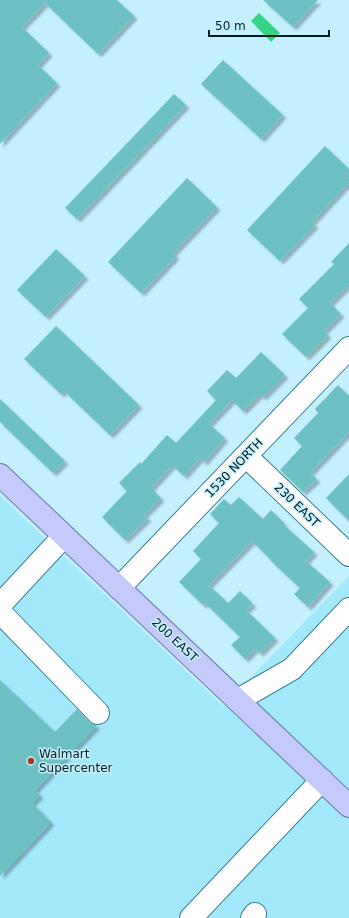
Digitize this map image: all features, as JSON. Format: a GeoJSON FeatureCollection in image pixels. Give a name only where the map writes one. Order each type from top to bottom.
{"type":"FeatureCollection","features":[{"type":"Feature","properties":{"kind":"main road","name":"200 EAST"},"geometry":{"type":"LineString","coordinates":[[0,475],[349,806]]}},
{"type":"Feature","properties":{"kind":"street","name":"1530 NORTH"},"geometry":{"type":"LineString","coordinates":[[119,588],[349,348]]}},
{"type":"Feature","properties":{"kind":"street","name":"230 EAST"},"geometry":{"type":"LineString","coordinates":[[246,456],[349,555]]}},
{"type":"Feature","properties":{"kind":"street"},"geometry":{"type":"LineString","coordinates":[[0,605],[64,536]]}},
{"type":"Feature","properties":{"kind":"street"},"geometry":{"type":"LineString","coordinates":[[238,700],[292,669],[349,609]]}},
{"type":"Feature","properties":{"kind":"street"},"geometry":{"type":"LineString","coordinates":[[0,612],[98,712]]}},
{"type":"Feature","properties":{"kind":"street"},"geometry":{"type":"LineString","coordinates":[[191,918],[322,780]]}},
{"type":"Feature","properties":{"kind":"shaded area"},"geometry":{"type":"Polygon","coordinates":[[[259,13],[280,33],[271,42],[251,21],[259,13]]]}},
{"type":"Feature","properties":{"kind":"shaded area"},"geometry":{"type":"Polygon","coordinates":[[[0,496],[223,706],[349,576],[349,918],[0,918],[0,496]]]}},
{"type":"Feature","properties":{"kind":"building"},"geometry":{"type":"Polygon","coordinates":[[[0,0],[117,0],[134,16],[98,54],[45,3],[22,27],[49,53],[38,65],[57,83],[0,144],[0,0]]]}},
{"type":"Feature","properties":{"kind":"building"},"geometry":{"type":"Polygon","coordinates":[[[263,0],[318,0],[293,27],[263,0]]]}},
{"type":"Feature","properties":{"kind":"building"},"geometry":{"type":"Polygon","coordinates":[[[223,60],[283,115],[261,139],[201,84],[223,60]]]}},
{"type":"Feature","properties":{"kind":"building"},"geometry":{"type":"Polygon","coordinates":[[[174,94],[186,105],[77,219],[65,208],[174,94]]]}},
{"type":"Feature","properties":{"kind":"building"},"geometry":{"type":"Polygon","coordinates":[[[325,146],[349,169],[349,182],[312,222],[315,225],[280,261],[247,230],[325,146]]]}},
{"type":"Feature","properties":{"kind":"building"},"geometry":{"type":"Polygon","coordinates":[[[187,178],[217,207],[173,253],[176,256],[141,293],[108,262],[187,178]]]}},
{"type":"Feature","properties":{"kind":"building"},"geometry":{"type":"Polygon","coordinates":[[[349,243],[349,284],[330,303],[341,314],[324,331],[328,335],[306,357],[282,334],[308,308],[299,299],[334,264],[331,262],[349,243]]]}},
{"type":"Feature","properties":{"kind":"building"},"geometry":{"type":"Polygon","coordinates":[[[56,249],[85,276],[46,317],[17,290],[56,249]]]}},
{"type":"Feature","properties":{"kind":"building"},"geometry":{"type":"Polygon","coordinates":[[[56,326],[139,405],[110,435],[64,391],[61,394],[24,359],[56,326]]]}},
{"type":"Feature","properties":{"kind":"building"},"geometry":{"type":"Polygon","coordinates":[[[261,352],[285,375],[263,397],[260,394],[243,411],[232,400],[209,424],[225,438],[204,462],[200,458],[184,476],[172,465],[151,488],[161,498],[144,515],[148,518],[125,540],[102,517],[127,491],[119,483],[140,462],[141,464],[167,435],[176,443],[216,400],[207,391],[227,370],[236,378],[261,352]]]}},
{"type":"Feature","properties":{"kind":"building"},"geometry":{"type":"Polygon","coordinates":[[[338,385],[349,396],[349,432],[310,473],[317,479],[303,492],[280,470],[302,446],[294,438],[318,413],[315,409],[338,385]]]}},
{"type":"Feature","properties":{"kind":"building"},"geometry":{"type":"Polygon","coordinates":[[[0,399],[65,461],[53,473],[0,422],[0,399]]]}},
{"type":"Feature","properties":{"kind":"building"},"geometry":{"type":"Polygon","coordinates":[[[349,474],[349,521],[326,498],[349,474]]]}},
{"type":"Feature","properties":{"kind":"building"},"geometry":{"type":"Polygon","coordinates":[[[239,497],[263,519],[271,510],[285,524],[284,525],[314,552],[306,561],[330,582],[308,607],[294,594],[300,588],[252,541],[209,585],[228,603],[240,591],[253,604],[246,610],[275,638],[260,653],[255,649],[245,659],[231,645],[240,637],[205,603],[203,605],[179,582],[201,559],[193,551],[219,523],[210,514],[224,499],[231,505],[239,497]]]}},
{"type":"Feature","properties":{"kind":"building","name":"Walmart Supercenter"},"geometry":{"type":"Polygon","coordinates":[[[0,680],[55,732],[77,709],[89,722],[97,725],[35,790],[40,795],[32,803],[51,822],[0,876],[0,680]]]}},
{"type":"Feature","properties":{"kind":"place","name":"Walmart Supercenter"},"geometry":{"type":"Point","coordinates":[31,761]}}]}
